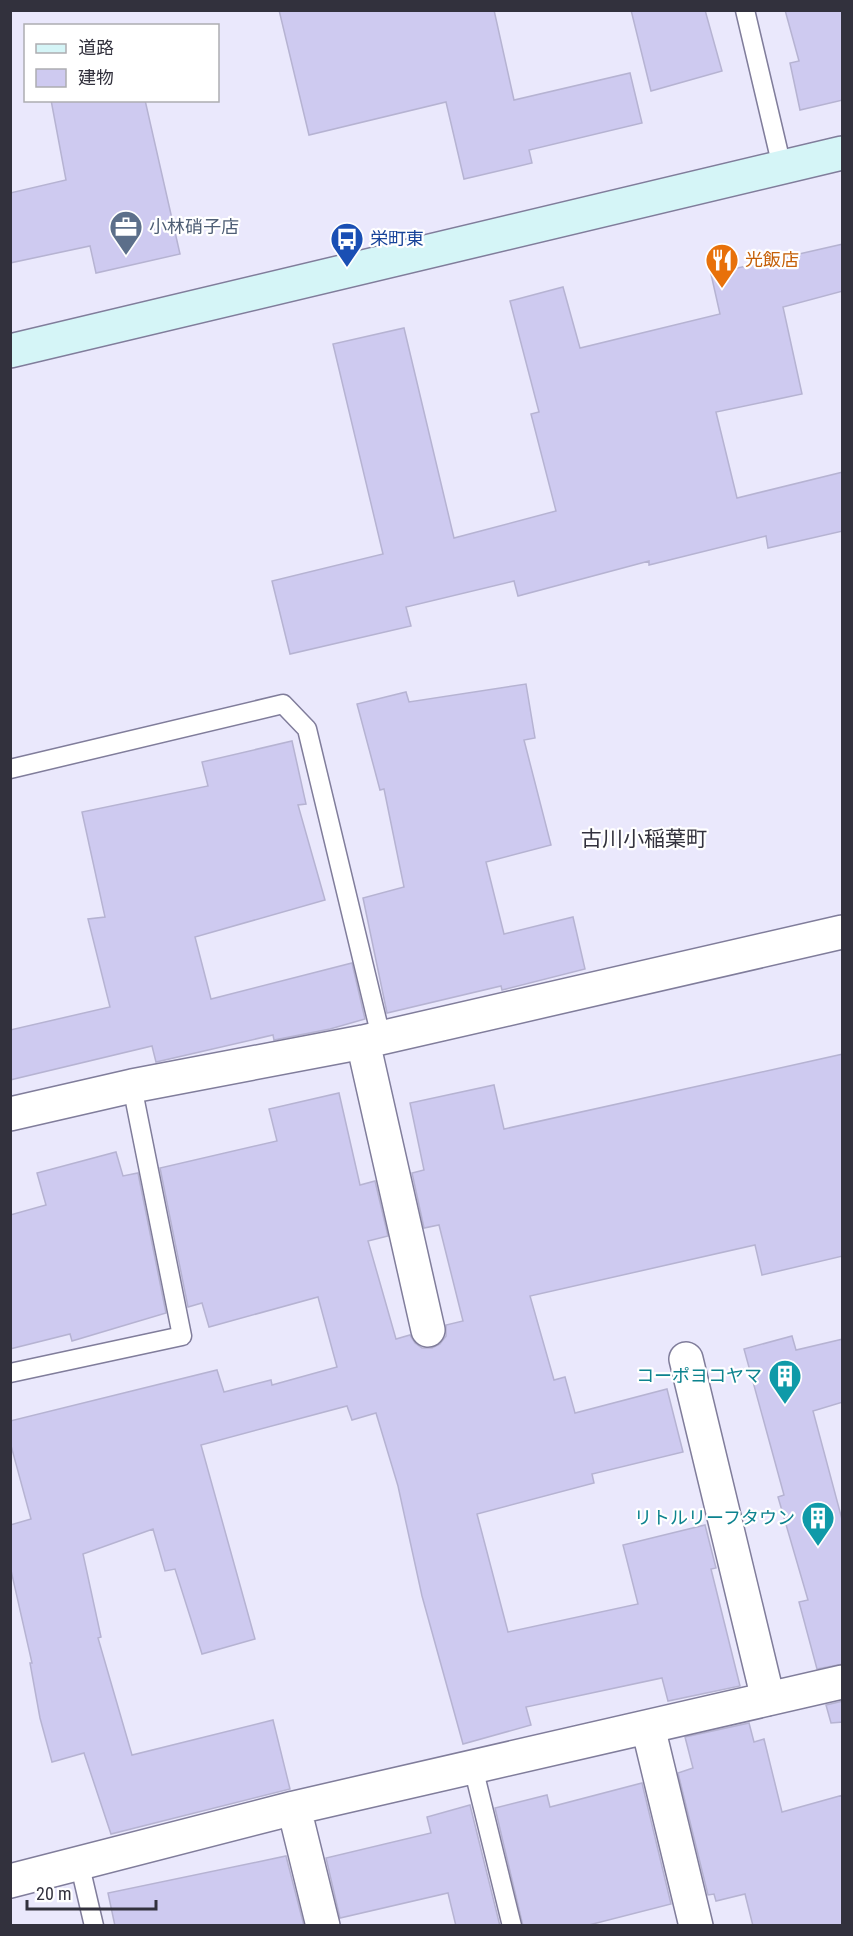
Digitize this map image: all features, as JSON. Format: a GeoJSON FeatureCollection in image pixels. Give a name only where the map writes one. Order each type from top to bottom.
{"type":"FeatureCollection","features":[{"type":"Feature","properties":{"kind":"street"},"geometry":{"type":"LineString","coordinates":[[10,351],[843,153]]}},
{"type":"Feature","properties":{"kind":"street"},"geometry":{"type":"LineString","coordinates":[[10,1114],[132,1086],[372,1040],[843,932]]}},
{"type":"Feature","properties":{"kind":"street"},"geometry":{"type":"LineString","coordinates":[[372,1040],[428,1330]]}},
{"type":"Feature","properties":{"kind":"street"},"geometry":{"type":"LineString","coordinates":[[686,1359],[768,1699]]}},
{"type":"Feature","properties":{"kind":"street"},"geometry":{"type":"LineString","coordinates":[[10,1881],[294,1808],[843,1682]]}},
{"type":"Feature","properties":{"kind":"street"},"geometry":{"type":"LineString","coordinates":[[648,1727],[696,1926]]}},
{"type":"Feature","properties":{"kind":"street"},"geometry":{"type":"LineString","coordinates":[[294,1808],[323,1926]]}},
{"type":"Feature","properties":{"kind":"lane"},"geometry":{"type":"LineString","coordinates":[[745,10],[782,167]]}},
{"type":"Feature","properties":{"kind":"lane"},"geometry":{"type":"LineString","coordinates":[[10,769],[283,704],[307,729],[372,1040]]}},
{"type":"Feature","properties":{"kind":"lane"},"geometry":{"type":"LineString","coordinates":[[10,1373],[182,1336],[132,1086]]}},
{"type":"Feature","properties":{"kind":"lane"},"geometry":{"type":"LineString","coordinates":[[473,1767],[512,1926]]}},
{"type":"Feature","properties":{"kind":"lane"},"geometry":{"type":"LineString","coordinates":[[79,1862],[94,1926]]}},
{"type":"Feature","properties":{"kind":"building"},"geometry":{"type":"Polygon","coordinates":[[[279,10],[494,10],[514,100],[630,73],[642,123],[529,150],[532,163],[464,179],[446,102],[309,135],[279,10]]]}},
{"type":"Feature","properties":{"kind":"building"},"geometry":{"type":"Polygon","coordinates":[[[631,10],[705,10],[722,71],[651,91],[631,10]]]}},
{"type":"Feature","properties":{"kind":"building"},"geometry":{"type":"Polygon","coordinates":[[[785,10],[843,10],[843,100],[800,110],[790,63],[799,61],[785,10]]]}},
{"type":"Feature","properties":{"kind":"building"},"geometry":{"type":"Polygon","coordinates":[[[51,102],[145,102],[180,254],[96,273],[90,246],[10,263],[10,193],[66,180],[51,102]]]}},
{"type":"Feature","properties":{"kind":"building"},"geometry":{"type":"Polygon","coordinates":[[[843,244],[843,291],[783,307],[802,394],[716,412],[737,498],[843,472],[843,531],[768,548],[766,536],[649,565],[649,561],[518,596],[514,581],[406,607],[411,626],[290,654],[272,581],[383,554],[333,344],[404,328],[454,538],[556,511],[531,414],[539,412],[510,301],[563,287],[580,348],[720,314],[711,274],[843,244]]]}},
{"type":"Feature","properties":{"kind":"building"},"geometry":{"type":"Polygon","coordinates":[[[526,684],[535,738],[524,740],[551,845],[486,862],[504,934],[573,917],[585,969],[502,990],[501,986],[387,1013],[363,898],[404,887],[384,789],[380,790],[357,704],[406,692],[409,702],[526,684]]]}},
{"type":"Feature","properties":{"kind":"building"},"geometry":{"type":"Polygon","coordinates":[[[292,741],[306,804],[298,805],[325,900],[195,937],[211,999],[352,963],[365,1019],[330,1029],[274,1040],[273,1035],[156,1062],[152,1046],[10,1080],[10,1030],[110,1007],[88,919],[105,917],[82,812],[208,786],[202,762],[292,741]]]}},
{"type":"Feature","properties":{"kind":"building"},"geometry":{"type":"Polygon","coordinates":[[[843,1054],[843,1256],[762,1275],[755,1245],[530,1296],[554,1380],[565,1377],[575,1413],[667,1389],[683,1452],[592,1474],[594,1483],[477,1514],[508,1632],[638,1604],[623,1545],[705,1525],[716,1568],[711,1569],[740,1686],[668,1701],[662,1678],[526,1707],[531,1725],[463,1744],[422,1596],[398,1486],[376,1413],[352,1420],[347,1406],[201,1445],[255,1639],[202,1654],[175,1569],[165,1571],[153,1529],[83,1554],[101,1637],[98,1638],[132,1755],[273,1720],[290,1789],[111,1834],[84,1753],[52,1762],[40,1718],[30,1663],[32,1663],[10,1566],[10,1525],[31,1519],[10,1442],[10,1421],[217,1370],[224,1392],[271,1380],[272,1385],[337,1367],[318,1297],[209,1327],[202,1303],[188,1307],[160,1168],[277,1141],[269,1109],[339,1093],[360,1185],[375,1181],[388,1236],[368,1241],[396,1339],[410,1335],[422,1348],[432,1348],[440,1344],[446,1336],[446,1325],[463,1321],[439,1225],[424,1228],[412,1173],[424,1170],[410,1103],[494,1085],[504,1129],[843,1054]]]}},
{"type":"Feature","properties":{"kind":"building"},"geometry":{"type":"Polygon","coordinates":[[[116,1152],[123,1176],[138,1173],[166,1313],[72,1341],[70,1334],[10,1349],[10,1215],[46,1205],[37,1173],[116,1152]]]}},
{"type":"Feature","properties":{"kind":"building"},"geometry":{"type":"Polygon","coordinates":[[[792,1336],[796,1350],[843,1339],[843,1402],[813,1411],[843,1523],[843,1664],[817,1669],[799,1602],[808,1600],[778,1497],[784,1495],[744,1349],[792,1336]]]}},
{"type":"Feature","properties":{"kind":"building"},"geometry":{"type":"Polygon","coordinates":[[[843,1701],[843,1722],[831,1723],[826,1705],[843,1701]]]}},
{"type":"Feature","properties":{"kind":"building"},"geometry":{"type":"Polygon","coordinates":[[[749,1723],[754,1742],[764,1739],[782,1812],[843,1795],[843,1926],[753,1926],[745,1894],[716,1901],[714,1894],[708,1895],[678,1773],[693,1768],[685,1737],[749,1723]]]}},
{"type":"Feature","properties":{"kind":"building"},"geometry":{"type":"Polygon","coordinates":[[[642,1783],[671,1904],[585,1926],[523,1926],[495,1808],[547,1795],[550,1807],[642,1783]]]}},
{"type":"Feature","properties":{"kind":"building"},"geometry":{"type":"Polygon","coordinates":[[[470,1805],[500,1926],[456,1926],[448,1893],[340,1918],[326,1858],[431,1833],[427,1817],[470,1805]]]}},
{"type":"Feature","properties":{"kind":"building"},"geometry":{"type":"Polygon","coordinates":[[[286,1856],[304,1926],[115,1926],[108,1893],[286,1856]]]}},
{"type":"Feature","properties":{"kind":"place","name":"小林硝子店"},"geometry":{"type":"Point","coordinates":[126,256]}},
{"type":"Feature","properties":{"kind":"place","name":"栄町東"},"geometry":{"type":"Point","coordinates":[347,268]}},
{"type":"Feature","properties":{"kind":"place","name":"光飯店"},"geometry":{"type":"Point","coordinates":[722,289]}},
{"type":"Feature","properties":{"kind":"place","name":"コーポヨコヤマ"},"geometry":{"type":"Point","coordinates":[785,1405]}},
{"type":"Feature","properties":{"kind":"place","name":"リトルリーフタウン"},"geometry":{"type":"Point","coordinates":[818,1547]}},
{"type":"Feature","properties":{"kind":"district","name":"古川小稲葉町"},"geometry":{"type":"Point","coordinates":[644,839]}}]}
